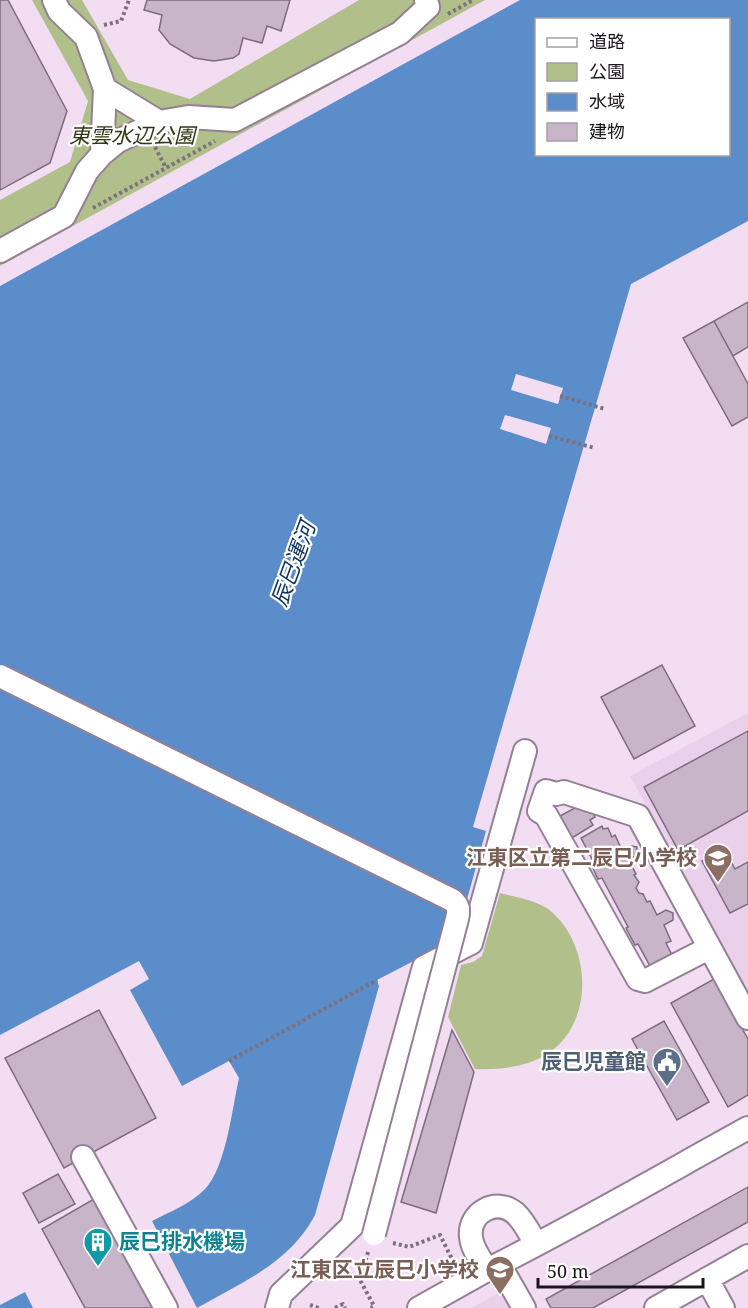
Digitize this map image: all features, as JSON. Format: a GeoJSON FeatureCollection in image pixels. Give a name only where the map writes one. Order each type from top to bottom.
{"type":"FeatureCollection","features":[{"type":"Feature","properties":{"kind":"street"},"geometry":{"type":"LineString","coordinates":[[54,0],[59,11],[86,37],[105,89],[102,154]]}},
{"type":"Feature","properties":{"kind":"street"},"geometry":{"type":"LineString","coordinates":[[0,251],[64,216],[87,171],[118,141],[159,122],[188,117],[235,120],[400,33],[428,7],[426,0]]}},
{"type":"Feature","properties":{"kind":"street"},"geometry":{"type":"LineString","coordinates":[[105,89],[159,122]]}},
{"type":"Feature","properties":{"kind":"street"},"geometry":{"type":"LineString","coordinates":[[0,676],[458,904],[457,919],[373,1236]]}},
{"type":"Feature","properties":{"kind":"street"},"geometry":{"type":"LineString","coordinates":[[277,1308],[281,1294],[352,1226],[423,967],[471,942],[525,752]]}},
{"type":"Feature","properties":{"kind":"street"},"geometry":{"type":"LineString","coordinates":[[709,948],[645,981],[638,979],[546,815],[539,811],[546,791],[556,794],[564,792],[638,816],[748,1018]]}},
{"type":"Feature","properties":{"kind":"street"},"geometry":{"type":"LineString","coordinates":[[420,1308],[748,1128]]}},
{"type":"Feature","properties":{"kind":"street"},"geometry":{"type":"LineString","coordinates":[[84,1157],[166,1308]]}},
{"type":"Feature","properties":{"kind":"street"},"geometry":{"type":"LineString","coordinates":[[524,1308],[493,1267],[473,1246],[470,1235],[476,1218],[484,1210],[501,1207],[513,1212],[521,1220],[536,1244]]}},
{"type":"Feature","properties":{"kind":"street"},"geometry":{"type":"LineString","coordinates":[[656,1308],[748,1256]]}},
{"type":"Feature","properties":{"kind":"street"},"geometry":{"type":"LineString","coordinates":[[707,1279],[723,1308]]}},
{"type":"Feature","properties":{"kind":"path"},"geometry":{"type":"LineString","coordinates":[[86,37],[106,24],[121,21],[129,0]]}},
{"type":"Feature","properties":{"kind":"path"},"geometry":{"type":"LineString","coordinates":[[447,15],[473,0]]}},
{"type":"Feature","properties":{"kind":"path"},"geometry":{"type":"LineString","coordinates":[[64,216],[77,217],[233,132],[235,120]]}},
{"type":"Feature","properties":{"kind":"path"},"geometry":{"type":"LineString","coordinates":[[560,396],[605,409]]}},
{"type":"Feature","properties":{"kind":"path"},"geometry":{"type":"LineString","coordinates":[[549,436],[595,448]]}},
{"type":"Feature","properties":{"kind":"path"},"geometry":{"type":"LineString","coordinates":[[229,1060],[376,981]]}},
{"type":"Feature","properties":{"kind":"path"},"geometry":{"type":"LineString","coordinates":[[371,1308],[374,1306],[360,1280],[373,1236],[409,1247],[440,1235]]}},
{"type":"Feature","properties":{"kind":"path"},"geometry":{"type":"LineString","coordinates":[[335,1308],[343,1304],[345,1308]]}},
{"type":"Feature","properties":{"kind":"path"},"geometry":{"type":"LineString","coordinates":[[310,1305],[319,1308]]}},
{"type":"Feature","properties":{"kind":"shaded area","name":"江東区立第二辰巳小学校"},"geometry":{"type":"Polygon","coordinates":[[[748,713],[748,991],[630,776],[748,713]]]}},
{"type":"Feature","properties":{"kind":"shaded area","name":"江東区立辰巳小学校"},"geometry":{"type":"Polygon","coordinates":[[[504,1290],[513,1308],[471,1308],[504,1290]]]}},
{"type":"Feature","properties":{"kind":"green space","name":"東雲水辺公園"},"geometry":{"type":"Polygon","coordinates":[[[32,0],[82,0],[128,80],[190,99],[359,0],[485,0],[0,266],[0,200],[70,162],[88,101],[32,0]]]}},
{"type":"Feature","properties":{"kind":"green space"},"geometry":{"type":"Polygon","coordinates":[[[500,893],[538,903],[562,923],[573,941],[580,960],[581,1002],[575,1021],[564,1039],[549,1053],[532,1062],[514,1067],[475,1069],[448,1017],[461,965],[473,962],[482,956],[500,893]]]}},
{"type":"Feature","properties":{"kind":"water","name":"辰巳運河"},"geometry":{"type":"Polygon","coordinates":[[[520,0],[748,0],[748,221],[631,284],[473,827],[486,831],[456,939],[377,980],[379,986],[315,1215],[305,1232],[279,1259],[264,1270],[197,1308],[152,1221],[193,1199],[205,1189],[212,1179],[223,1152],[239,1078],[229,1061],[182,1086],[130,990],[149,979],[139,961],[0,1035],[0,286],[520,0]]]}},
{"type":"Feature","properties":{"kind":"water"},"geometry":{"type":"Polygon","coordinates":[[[25,1292],[33,1308],[0,1308],[0,1305],[25,1292]]]}},
{"type":"Feature","properties":{"kind":"pier"},"geometry":{"type":"Polygon","coordinates":[[[516,374],[563,388],[558,404],[511,390],[516,374]]]}},
{"type":"Feature","properties":{"kind":"pier"},"geometry":{"type":"Polygon","coordinates":[[[505,415],[551,428],[546,444],[500,429],[505,415]]]}},
{"type":"Feature","properties":{"kind":"building"},"geometry":{"type":"Polygon","coordinates":[[[0,0],[8,0],[67,111],[50,163],[0,190],[0,0]]]}},
{"type":"Feature","properties":{"kind":"building"},"geometry":{"type":"Polygon","coordinates":[[[147,0],[290,0],[281,31],[267,26],[262,43],[243,38],[239,54],[233,58],[214,61],[194,58],[170,44],[159,30],[162,15],[144,10],[147,0]]]}},
{"type":"Feature","properties":{"kind":"building"},"geometry":{"type":"Polygon","coordinates":[[[748,302],[748,347],[733,356],[714,321],[748,302]]]}},
{"type":"Feature","properties":{"kind":"building"},"geometry":{"type":"Polygon","coordinates":[[[714,321],[748,384],[748,417],[732,426],[683,338],[714,321]]]}},
{"type":"Feature","properties":{"kind":"building"},"geometry":{"type":"Polygon","coordinates":[[[662,665],[695,726],[634,759],[601,697],[662,665]]]}},
{"type":"Feature","properties":{"kind":"building"},"geometry":{"type":"Polygon","coordinates":[[[748,731],[748,811],[678,850],[644,787],[748,731]]]}},
{"type":"Feature","properties":{"kind":"building"},"geometry":{"type":"Polygon","coordinates":[[[582,804],[590,807],[595,817],[590,820],[593,825],[572,838],[560,816],[582,804]]]}},
{"type":"Feature","properties":{"kind":"building"},"geometry":{"type":"Polygon","coordinates":[[[602,826],[603,829],[608,828],[612,837],[615,835],[622,850],[632,846],[637,847],[636,856],[628,859],[639,882],[636,888],[647,902],[650,901],[657,915],[666,910],[673,913],[673,920],[664,925],[671,941],[666,943],[673,957],[651,968],[638,944],[635,945],[602,878],[598,879],[591,864],[594,863],[581,838],[602,826]]]}},
{"type":"Feature","properties":{"kind":"building"},"geometry":{"type":"Polygon","coordinates":[[[724,849],[735,869],[748,862],[748,904],[730,913],[702,861],[724,849]]]}},
{"type":"Feature","properties":{"kind":"building"},"geometry":{"type":"Polygon","coordinates":[[[714,979],[748,1039],[748,1095],[728,1107],[671,1003],[714,979]]]}},
{"type":"Feature","properties":{"kind":"building"},"geometry":{"type":"Polygon","coordinates":[[[99,1010],[156,1118],[64,1168],[5,1058],[99,1010]]]}},
{"type":"Feature","properties":{"kind":"building"},"geometry":{"type":"Polygon","coordinates":[[[664,1021],[709,1102],[677,1120],[632,1039],[664,1021]]]}},
{"type":"Feature","properties":{"kind":"building"},"geometry":{"type":"Polygon","coordinates":[[[452,1030],[474,1072],[436,1213],[401,1202],[452,1030]]]}},
{"type":"Feature","properties":{"kind":"building"},"geometry":{"type":"Polygon","coordinates":[[[58,1174],[75,1204],[39,1223],[23,1193],[58,1174]]]}},
{"type":"Feature","properties":{"kind":"building"},"geometry":{"type":"Polygon","coordinates":[[[748,1187],[748,1222],[593,1308],[551,1308],[546,1299],[748,1187]]]}},
{"type":"Feature","properties":{"kind":"building","name":"辰巳排水機場"},"geometry":{"type":"Polygon","coordinates":[[[94,1199],[154,1308],[85,1308],[42,1229],[94,1199]]]}},
{"type":"Feature","properties":{"kind":"place","name":"江東区立第二辰巳小学校"},"geometry":{"type":"Point","coordinates":[718,884]}},
{"type":"Feature","properties":{"kind":"place","name":"辰巳児童館"},"geometry":{"type":"Point","coordinates":[667,1088]}},
{"type":"Feature","properties":{"kind":"place","name":"辰巳排水機場"},"geometry":{"type":"Point","coordinates":[98,1268]}},
{"type":"Feature","properties":{"kind":"place","name":"江東区立辰巳小学校"},"geometry":{"type":"Point","coordinates":[500,1296]}}]}
